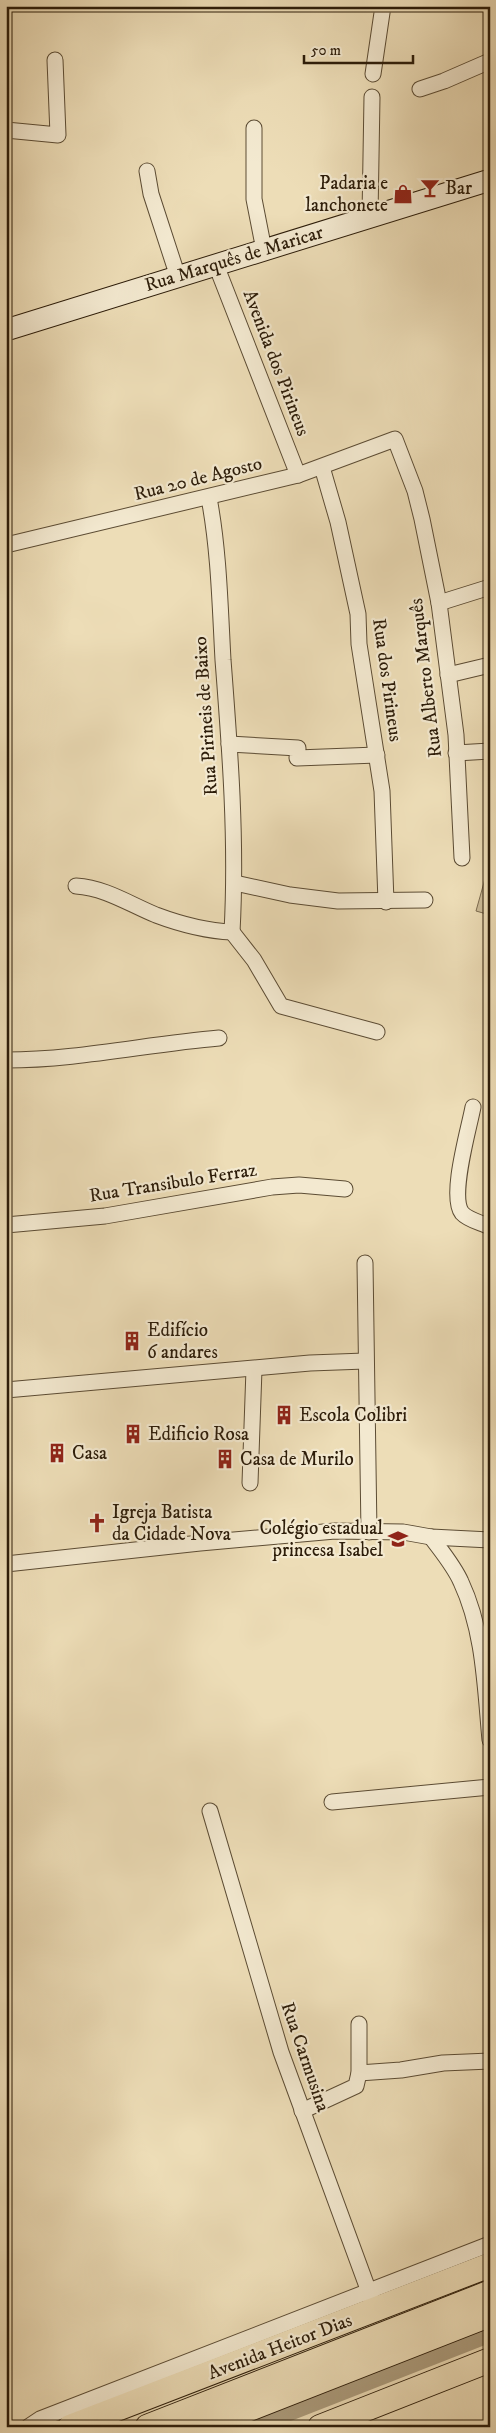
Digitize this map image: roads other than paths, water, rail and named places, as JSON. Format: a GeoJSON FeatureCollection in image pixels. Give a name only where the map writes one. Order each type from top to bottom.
{"type":"FeatureCollection","features":[{"type":"Feature","properties":{"kind":"highway"},"geometry":{"type":"LineString","coordinates":[[148,2427],[490,2293]]}},
{"type":"Feature","properties":{"kind":"highway"},"geometry":{"type":"LineString","coordinates":[[202,2427],[490,2314]]}},
{"type":"Feature","properties":{"kind":"main road","name":"Rua Marquês de Maricar"},"geometry":{"type":"LineString","coordinates":[[6,330],[490,180]]}},
{"type":"Feature","properties":{"kind":"main road","name":"Avenida Heitor Dias"},"geometry":{"type":"LineString","coordinates":[[70,2427],[373,2301],[490,2265]]}},
{"type":"Feature","properties":{"kind":"main road"},"geometry":{"type":"LineString","coordinates":[[320,2427],[490,2360]]}},
{"type":"Feature","properties":{"kind":"street"},"geometry":{"type":"LineString","coordinates":[[374,74],[383,6]]}},
{"type":"Feature","properties":{"kind":"street"},"geometry":{"type":"LineString","coordinates":[[6,130],[58,135],[55,60]]}},
{"type":"Feature","properties":{"kind":"street"},"geometry":{"type":"LineString","coordinates":[[420,89],[490,61]]}},
{"type":"Feature","properties":{"kind":"street"},"geometry":{"type":"LineString","coordinates":[[370,216],[372,97]]}},
{"type":"Feature","properties":{"kind":"street"},"geometry":{"type":"LineString","coordinates":[[254,128],[254,199],[264,250]]}},
{"type":"Feature","properties":{"kind":"street"},"geometry":{"type":"LineString","coordinates":[[147,171],[151,194],[178,277]]}},
{"type":"Feature","properties":{"kind":"street","name":"Avenida dos Pirineus"},"geometry":{"type":"LineString","coordinates":[[216,265],[298,475]]}},
{"type":"Feature","properties":{"kind":"street","name":"Rua 20 de Agosto"},"geometry":{"type":"LineString","coordinates":[[6,544],[210,498],[298,475],[395,439]]}},
{"type":"Feature","properties":{"kind":"street","name":"Rua Alberto Marquês"},"geometry":{"type":"LineString","coordinates":[[395,439],[415,491],[439,603],[456,753],[462,858]]}},
{"type":"Feature","properties":{"kind":"street","name":"Rua dos Pirineus"},"geometry":{"type":"LineString","coordinates":[[322,467],[338,522],[358,614],[359,644],[382,791],[386,902]]}},
{"type":"Feature","properties":{"kind":"street","name":"Rua Pirineis de Baixo"},"geometry":{"type":"LineString","coordinates":[[210,498],[216,548],[229,744],[235,883],[232,932]]}},
{"type":"Feature","properties":{"kind":"street"},"geometry":{"type":"LineString","coordinates":[[439,603],[490,587]]}},
{"type":"Feature","properties":{"kind":"street"},"geometry":{"type":"LineString","coordinates":[[448,676],[490,664]]}},
{"type":"Feature","properties":{"kind":"street"},"geometry":{"type":"LineString","coordinates":[[229,744],[298,748],[297,758],[377,755]]}},
{"type":"Feature","properties":{"kind":"street"},"geometry":{"type":"LineString","coordinates":[[456,753],[490,751]]}},
{"type":"Feature","properties":{"kind":"street"},"geometry":{"type":"LineString","coordinates":[[235,883],[316,899],[386,902],[426,900]]}},
{"type":"Feature","properties":{"kind":"street"},"geometry":{"type":"LineString","coordinates":[[76,886],[100,890],[157,915],[206,929],[232,932],[254,960],[281,1006],[377,1032]]}},
{"type":"Feature","properties":{"kind":"street"},"geometry":{"type":"LineString","coordinates":[[6,1060],[49,1059],[141,1046],[219,1038]]}},
{"type":"Feature","properties":{"kind":"street"},"geometry":{"type":"LineString","coordinates":[[473,1107],[459,1179],[458,1205],[463,1214],[490,1227]]}},
{"type":"Feature","properties":{"kind":"street","name":"Rua Transibulo Ferraz"},"geometry":{"type":"LineString","coordinates":[[6,1225],[104,1216],[272,1187],[299,1185],[346,1189]]}},
{"type":"Feature","properties":{"kind":"street"},"geometry":{"type":"LineString","coordinates":[[365,1263],[369,1532]]}},
{"type":"Feature","properties":{"kind":"street"},"geometry":{"type":"LineString","coordinates":[[6,1390],[333,1361],[365,1361]]}},
{"type":"Feature","properties":{"kind":"street"},"geometry":{"type":"LineString","coordinates":[[250,1483],[254,1369]]}},
{"type":"Feature","properties":{"kind":"street"},"geometry":{"type":"LineString","coordinates":[[6,1564],[294,1533],[403,1532],[431,1537],[490,1540]]}},
{"type":"Feature","properties":{"kind":"street"},"geometry":{"type":"LineString","coordinates":[[431,1537],[461,1581],[470,1603],[481,1648],[490,1740]]}},
{"type":"Feature","properties":{"kind":"street"},"geometry":{"type":"LineString","coordinates":[[332,1802],[490,1787]]}},
{"type":"Feature","properties":{"kind":"street","name":"Rua Carmusina"},"geometry":{"type":"LineString","coordinates":[[210,1811],[261,1986],[302,2111],[373,2301]]}},
{"type":"Feature","properties":{"kind":"street"},"geometry":{"type":"LineString","coordinates":[[302,2111],[351,2090],[359,2081],[359,2024]]}},
{"type":"Feature","properties":{"kind":"street"},"geometry":{"type":"LineString","coordinates":[[359,2073],[401,2070],[443,2062],[490,2061]]}},
{"type":"Feature","properties":{"kind":"street"},"geometry":{"type":"LineString","coordinates":[[28,2427],[40,2419],[373,2301],[490,2244]]}},
{"type":"Feature","properties":{"kind":"waterway"},"geometry":{"type":"LineString","coordinates":[[255,2427],[490,2335]]}},
{"type":"Feature","properties":{"kind":"place","name":"Bar"},"geometry":{"type":"Point","coordinates":[430,188]}},
{"type":"Feature","properties":{"kind":"place","name":"Padaria e lanchonete"},"geometry":{"type":"Point","coordinates":[403,194]}},
{"type":"Feature","properties":{"kind":"place","name":"Edifício 6 andares"},"geometry":{"type":"Point","coordinates":[132,1341]}},
{"type":"Feature","properties":{"kind":"place","name":"Escola Colibri"},"geometry":{"type":"Point","coordinates":[284,1415]}},
{"type":"Feature","properties":{"kind":"place","name":"Edificio Rosa"},"geometry":{"type":"Point","coordinates":[133,1434]}},
{"type":"Feature","properties":{"kind":"place","name":"Casa"},"geometry":{"type":"Point","coordinates":[57,1453]}},
{"type":"Feature","properties":{"kind":"place","name":"Casa de Murilo"},"geometry":{"type":"Point","coordinates":[225,1459]}},
{"type":"Feature","properties":{"kind":"place","name":"Igreja Batista da Cidade Nova"},"geometry":{"type":"Point","coordinates":[97,1523]}},
{"type":"Feature","properties":{"kind":"place","name":"Colégio estadual princesa Isabel"},"geometry":{"type":"Point","coordinates":[398,1539]}}]}
